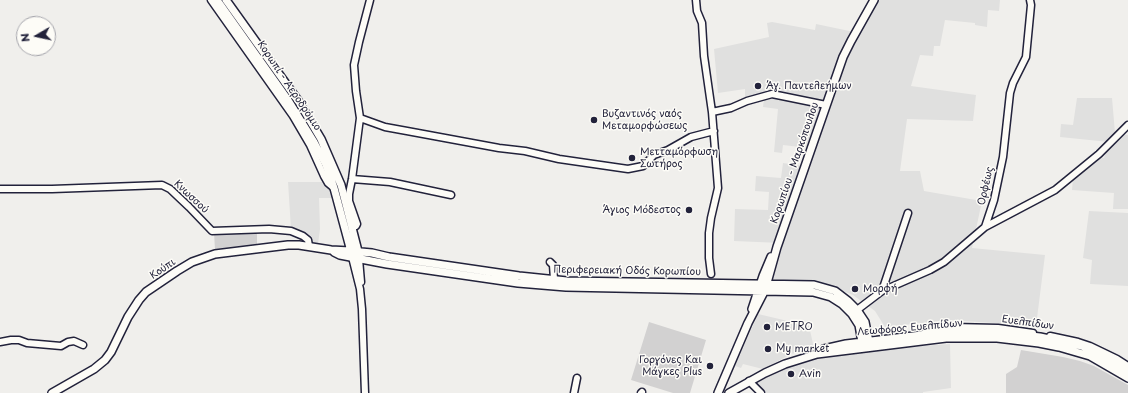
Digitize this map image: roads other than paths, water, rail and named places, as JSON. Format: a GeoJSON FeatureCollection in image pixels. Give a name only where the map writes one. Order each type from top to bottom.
{"type":"FeatureCollection","features":[{"type":"Feature","properties":{"kind":"main road","name":"Κορωπί - Αεροδρόμιο"},"geometry":{"type":"LineString","coordinates":[[217,0],[301,119],[320,153],[334,188],[355,255]]}},
{"type":"Feature","properties":{"kind":"main road","name":"Κορωπίου - Μαρκόπουλου"},"geometry":{"type":"LineString","coordinates":[[718,393],[763,287],[843,57],[874,0]]}},
{"type":"Feature","properties":{"kind":"main road","name":"Κορωπί - Αεροδρόμιο"},"geometry":{"type":"LineString","coordinates":[[228,1],[299,102],[321,139],[337,174],[356,243],[355,255]]}},
{"type":"Feature","properties":{"kind":"main road"},"geometry":{"type":"LineString","coordinates":[[356,243],[361,248],[372,253]]}},
{"type":"Feature","properties":{"kind":"main road","name":"Κούπι"},"geometry":{"type":"LineString","coordinates":[[52,393],[62,390],[105,360],[111,352],[134,308],[146,292],[192,262],[215,254],[288,245],[309,246],[331,250],[340,255],[355,255]]}},
{"type":"Feature","properties":{"kind":"main road","name":"Περιφερειακή Οδός Κορωπίου"},"geometry":{"type":"LineString","coordinates":[[355,255],[372,253],[513,276],[554,280],[763,287],[813,292],[826,295],[842,304],[852,314],[859,325],[866,345]]}},
{"type":"Feature","properties":{"kind":"main road","name":"Περιφερειακή Οδός Κορωπίου"},"geometry":{"type":"LineString","coordinates":[[355,255],[511,282],[566,287],[822,286],[841,295],[857,310],[865,322],[867,329],[866,345]]}},
{"type":"Feature","properties":{"kind":"main road"},"geometry":{"type":"LineString","coordinates":[[846,344],[855,338],[859,325]]}},
{"type":"Feature","properties":{"kind":"main road"},"geometry":{"type":"LineString","coordinates":[[867,329],[879,340]]}},
{"type":"Feature","properties":{"kind":"main road","name":"Λεωφόρος Ευελπίδων"},"geometry":{"type":"LineString","coordinates":[[729,393],[800,355],[846,344],[866,345],[879,340],[950,332],[1031,334],[1082,346],[1102,353],[1126,368]]}},
{"type":"Feature","properties":{"kind":"main road","name":"Λεωφόρος Ευελπίδων"},"geometry":{"type":"LineString","coordinates":[[785,364],[817,354],[866,345],[946,338],[997,338],[1059,347],[1080,352],[1099,360],[1128,378]]}},
{"type":"Feature","properties":{"kind":"street"},"geometry":{"type":"LineString","coordinates":[[211,0],[293,116],[310,145],[324,176],[328,183],[334,188]]}},
{"type":"Feature","properties":{"kind":"street"},"geometry":{"type":"LineString","coordinates":[[352,227],[356,226],[357,224],[349,198],[360,118],[354,65],[370,0]]}},
{"type":"Feature","properties":{"kind":"street"},"geometry":{"type":"LineString","coordinates":[[696,0],[697,11],[702,23],[704,56],[714,132],[718,188],[709,234],[711,274]]}},
{"type":"Feature","properties":{"kind":"street","name":"Ορφέως"},"geometry":{"type":"LineString","coordinates":[[857,310],[882,291],[930,270],[944,262],[984,227],[994,200],[1003,157],[1010,93],[1013,83],[1026,57],[1032,5],[1030,0]]}},
{"type":"Feature","properties":{"kind":"street"},"geometry":{"type":"LineString","coordinates":[[712,112],[731,108],[747,101],[772,94],[826,105]]}},
{"type":"Feature","properties":{"kind":"street"},"geometry":{"type":"LineString","coordinates":[[360,118],[385,127],[499,148],[525,151],[559,159],[628,169],[647,164],[654,155],[668,150],[690,137],[714,132]]}},
{"type":"Feature","properties":{"kind":"street"},"geometry":{"type":"LineString","coordinates":[[984,227],[1055,190],[1099,154],[1128,125]]}},
{"type":"Feature","properties":{"kind":"street"},"geometry":{"type":"LineString","coordinates":[[352,179],[390,182],[451,195]]}},
{"type":"Feature","properties":{"kind":"street","name":"Κνωσσού"},"geometry":{"type":"LineString","coordinates":[[0,189],[59,189],[162,185],[175,193],[212,231],[269,229],[291,231],[308,240],[309,246]]}},
{"type":"Feature","properties":{"kind":"street"},"geometry":{"type":"LineString","coordinates":[[882,291],[908,213]]}},
{"type":"Feature","properties":{"kind":"street"},"geometry":{"type":"LineString","coordinates":[[355,255],[364,331],[365,393]]}},
{"type":"Feature","properties":{"kind":"street"},"geometry":{"type":"LineString","coordinates":[[550,262],[553,264],[554,268],[554,280]]}},
{"type":"Feature","properties":{"kind":"street"},"geometry":{"type":"LineString","coordinates":[[0,342],[19,340],[27,343],[61,346],[68,342],[74,341],[83,345]]}},
{"type":"Feature","properties":{"kind":"street"},"geometry":{"type":"LineString","coordinates":[[574,393],[578,378]]}},
{"type":"Feature","properties":{"kind":"street"},"geometry":{"type":"LineString","coordinates":[[749,381],[761,393]]}},
{"type":"Feature","properties":{"kind":"place","name":"Άγ. Παντελεήμων"},"geometry":{"type":"Point","coordinates":[758,86]}},
{"type":"Feature","properties":{"kind":"place","name":"Βυζαντινός ναός Μεταμορφώσεως"},"geometry":{"type":"Point","coordinates":[594,120]}},
{"type":"Feature","properties":{"kind":"place","name":"Μετταμόρφωση Σωτήρος"},"geometry":{"type":"Point","coordinates":[632,158]}},
{"type":"Feature","properties":{"kind":"place","name":"Άγιος Μόδεστος"},"geometry":{"type":"Point","coordinates":[689,210]}},
{"type":"Feature","properties":{"kind":"place","name":"Μορφή"},"geometry":{"type":"Point","coordinates":[855,289]}},
{"type":"Feature","properties":{"kind":"place","name":"METRO"},"geometry":{"type":"Point","coordinates":[767,327]}},
{"type":"Feature","properties":{"kind":"place","name":"My market"},"geometry":{"type":"Point","coordinates":[768,349]}},
{"type":"Feature","properties":{"kind":"place","name":"Γοργόνες Και Μάγκες Plus"},"geometry":{"type":"Point","coordinates":[710,366]}},
{"type":"Feature","properties":{"kind":"place","name":"Avin"},"geometry":{"type":"Point","coordinates":[791,374]}}]}
